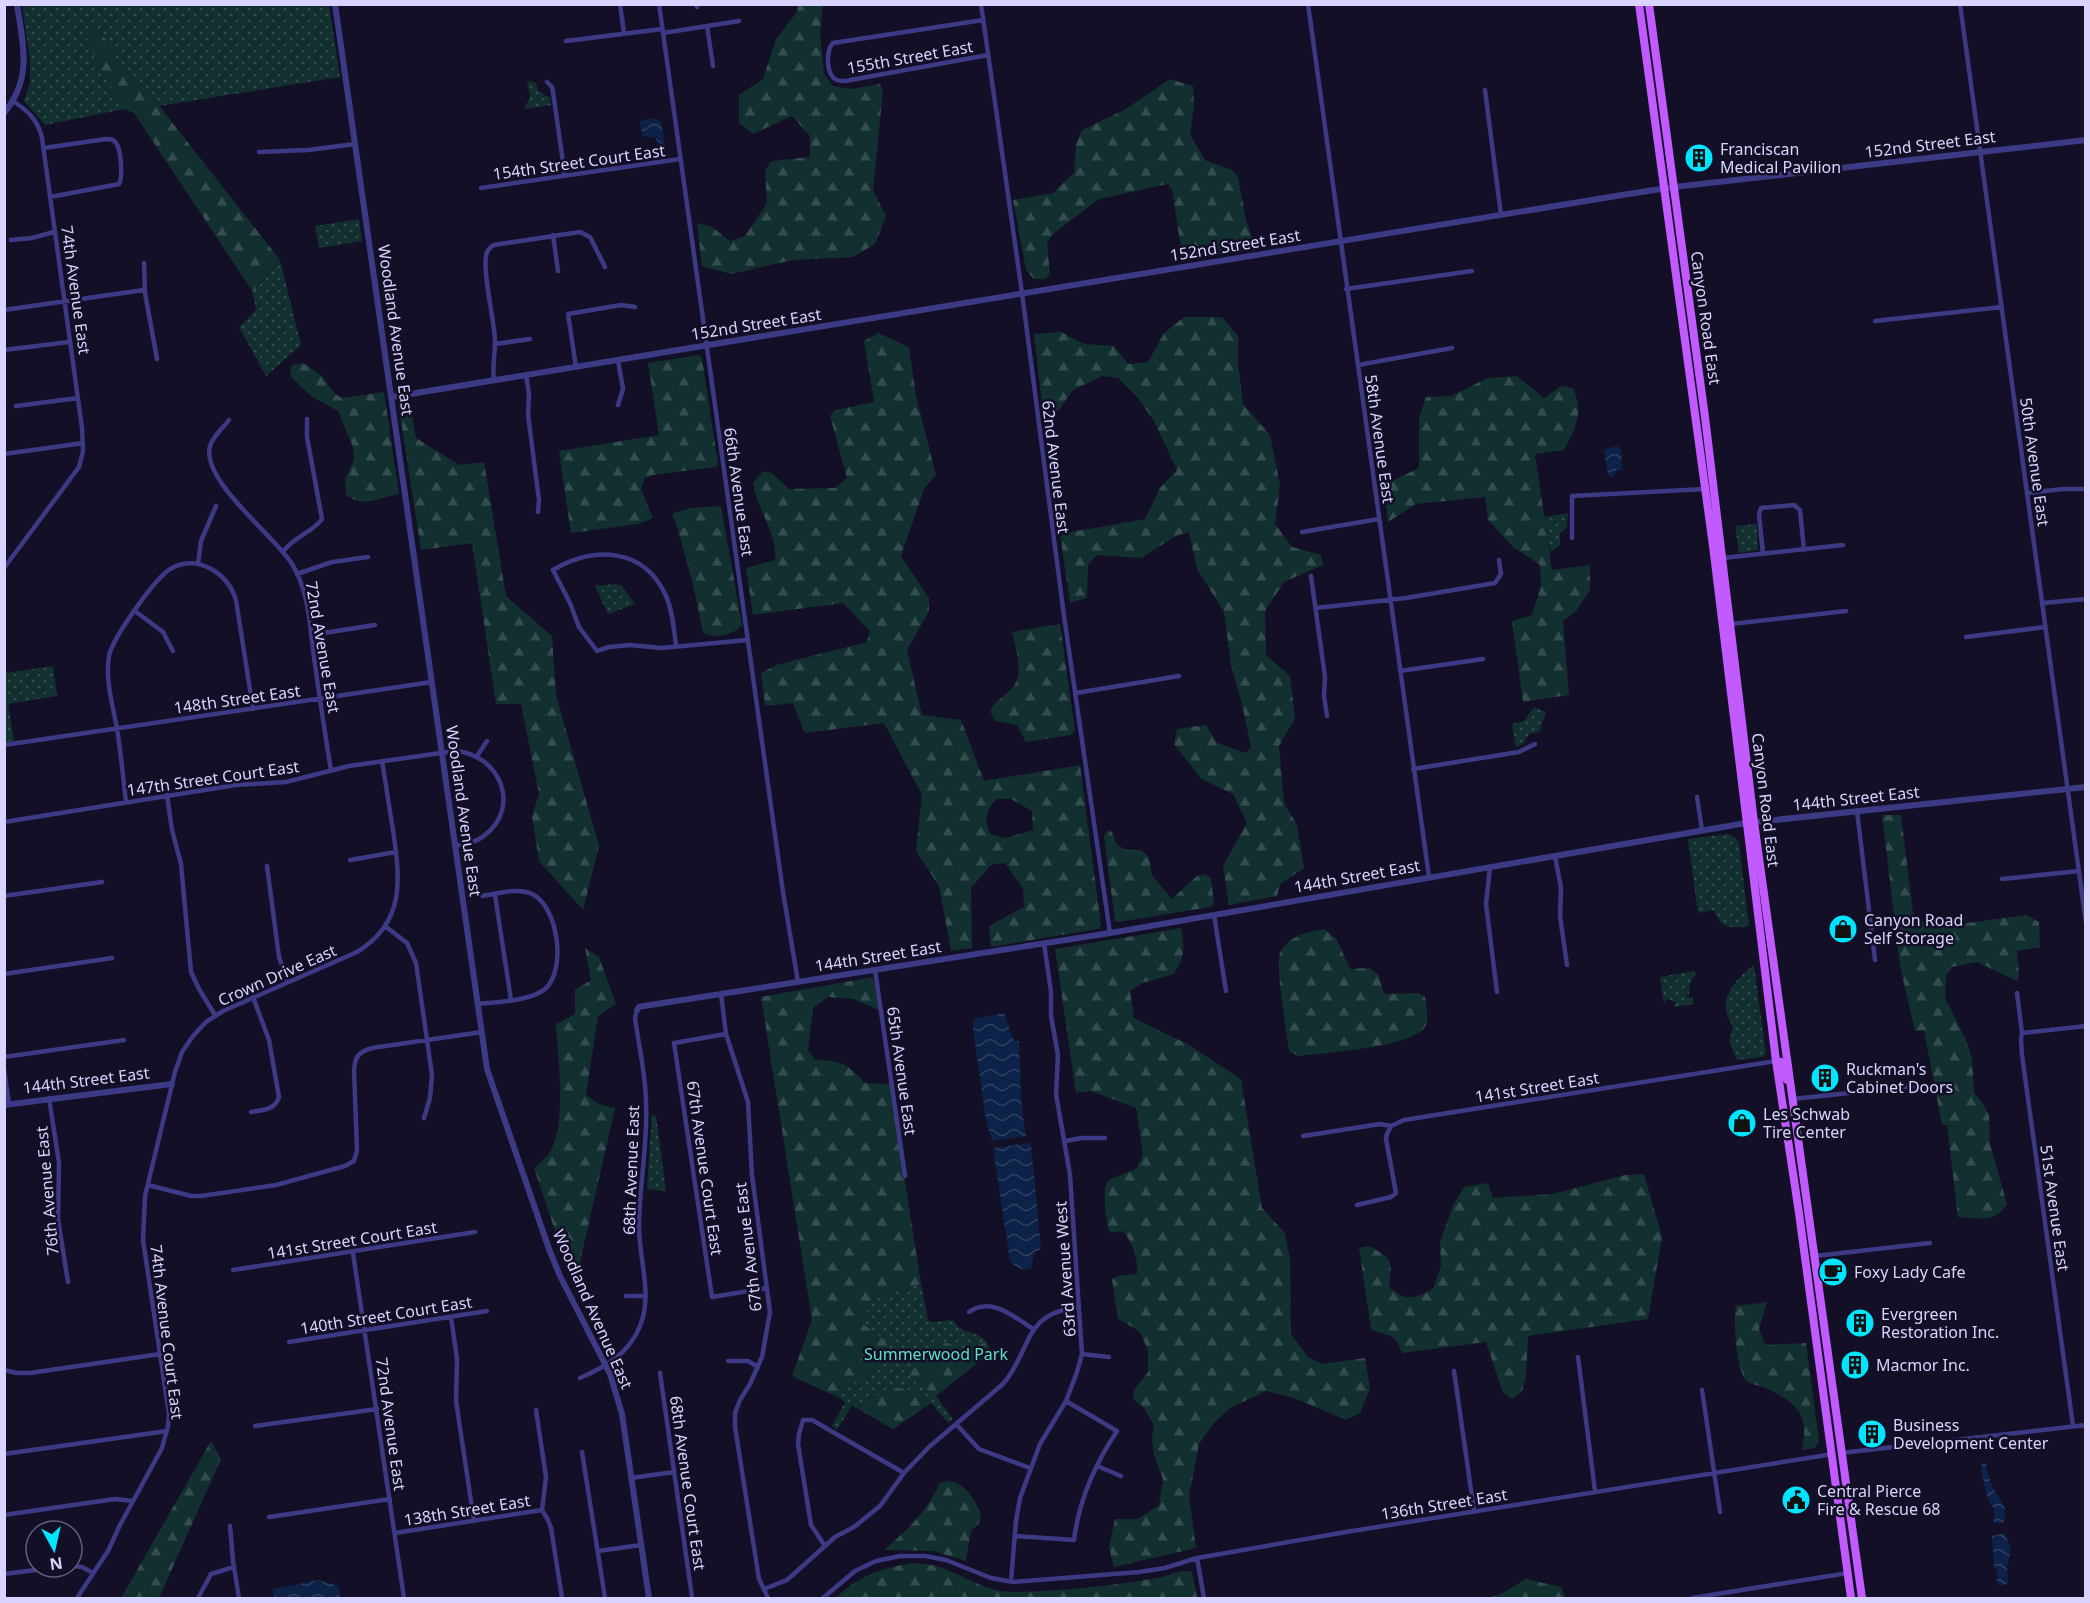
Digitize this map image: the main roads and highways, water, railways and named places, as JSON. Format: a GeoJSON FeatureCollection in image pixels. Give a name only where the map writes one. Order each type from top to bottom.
{"type":"FeatureCollection","features":[{"type":"Feature","properties":{"kind":"main road","name":"Canyon Road East"},"geometry":{"type":"LineString","coordinates":[[1639,4],[1750,822],[1793,1099],[1862,1599]]}},
{"type":"Feature","properties":{"kind":"main road","name":"Canyon Road East"},"geometry":{"type":"LineString","coordinates":[[1649,4],[1731,624],[1776,1061],[1851,1599]]}},
{"type":"Feature","properties":{"kind":"main road"},"geometry":{"type":"LineString","coordinates":[[1698,440],[1702,440],[1713,475]]}},
{"type":"Feature","properties":{"kind":"main road"},"geometry":{"type":"LineString","coordinates":[[1776,1061],[1782,1065],[1793,1099]]}},
{"type":"Feature","properties":{"kind":"main road"},"geometry":{"type":"LineString","coordinates":[[1799,1213],[1809,1252],[1815,1256]]}},
{"type":"Feature","properties":{"kind":"water"},"geometry":{"type":"Polygon","coordinates":[[[655,118],[661,121],[665,146],[663,149],[655,138],[642,136],[640,121],[655,118]]]}},
{"type":"Feature","properties":{"kind":"water"},"geometry":{"type":"Polygon","coordinates":[[[1617,446],[1621,449],[1622,470],[1616,470],[1614,477],[1610,477],[1607,472],[1604,450],[1617,446]]]}},
{"type":"Feature","properties":{"kind":"water"},"geometry":{"type":"Polygon","coordinates":[[[1004,1013],[1014,1041],[1019,1041],[1021,1100],[1026,1136],[992,1141],[986,1120],[973,1022],[977,1018],[1004,1013]]]}},
{"type":"Feature","properties":{"kind":"water"},"geometry":{"type":"Polygon","coordinates":[[[1031,1144],[1041,1249],[1035,1252],[1031,1268],[1025,1270],[1010,1261],[993,1148],[1031,1144]]]}},
{"type":"Feature","properties":{"kind":"water"},"geometry":{"type":"Polygon","coordinates":[[[1986,1464],[1991,1482],[2005,1508],[2003,1523],[1994,1523],[1994,1508],[1987,1495],[1982,1476],[1981,1465],[1986,1464]]]}},
{"type":"Feature","properties":{"kind":"water"},"geometry":{"type":"Polygon","coordinates":[[[2005,1533],[2011,1550],[2007,1566],[2008,1583],[2000,1586],[1997,1582],[1997,1570],[1994,1568],[1992,1536],[2005,1533]]]}},
{"type":"Feature","properties":{"kind":"water"},"geometry":{"type":"Polygon","coordinates":[[[318,1580],[339,1586],[340,1598],[274,1598],[273,1589],[318,1580]]]}},
{"type":"Feature","properties":{"kind":"place","name":"Franciscan Medical Pavilion"},"geometry":{"type":"Point","coordinates":[1699,158]}},
{"type":"Feature","properties":{"kind":"place","name":"Canyon Road Self Storage"},"geometry":{"type":"Point","coordinates":[1843,929]}},
{"type":"Feature","properties":{"kind":"place","name":"Ruckman's Cabinet Doors"},"geometry":{"type":"Point","coordinates":[1825,1078]}},
{"type":"Feature","properties":{"kind":"place","name":"Les Schwab Tire Center"},"geometry":{"type":"Point","coordinates":[1742,1123]}},
{"type":"Feature","properties":{"kind":"place","name":"Foxy Lady Cafe"},"geometry":{"type":"Point","coordinates":[1833,1272]}},
{"type":"Feature","properties":{"kind":"place","name":"Evergreen Restoration Inc."},"geometry":{"type":"Point","coordinates":[1860,1323]}},
{"type":"Feature","properties":{"kind":"place","name":"Macmor Inc."},"geometry":{"type":"Point","coordinates":[1855,1365]}},
{"type":"Feature","properties":{"kind":"place","name":"Business Development Center"},"geometry":{"type":"Point","coordinates":[1872,1434]}},
{"type":"Feature","properties":{"kind":"place","name":"Central Pierce Fire & Rescue 68"},"geometry":{"type":"Point","coordinates":[1796,1500]}},
{"type":"Feature","properties":{"kind":"park label","name":"Summerwood Park"},"geometry":{"type":"Point","coordinates":[936,1354]}}]}
